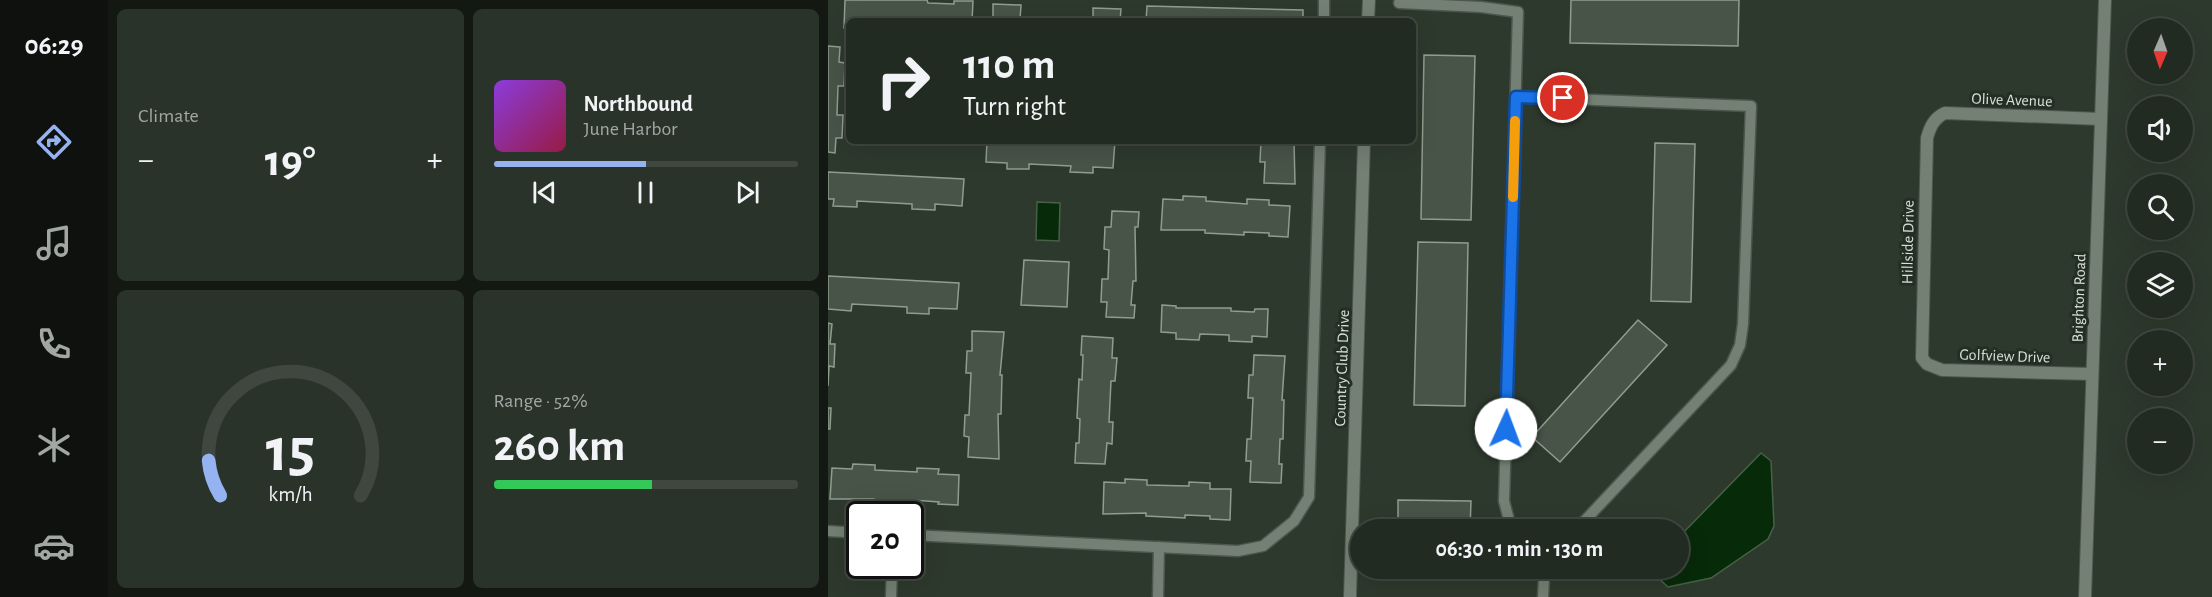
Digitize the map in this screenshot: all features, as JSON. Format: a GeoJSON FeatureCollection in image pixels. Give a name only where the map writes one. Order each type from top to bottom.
{"type":"FeatureCollection","features":[{"type":"Feature","properties":{"kind":"street"},"geometry":{"type":"LineString","coordinates":[[1368,18],[1369,0]]}},
{"type":"Feature","properties":{"kind":"street","name":"Brighton Road"},"geometry":{"type":"LineString","coordinates":[[2085,597],[2105,0]]}},
{"type":"Feature","properties":{"kind":"street","name":"Olive Avenue"},"geometry":{"type":"LineString","coordinates":[[1930,128],[1940,116],[1946,113],[2100,119]]}},
{"type":"Feature","properties":{"kind":"street","name":"Hillside Drive"},"geometry":{"type":"LineString","coordinates":[[1922,358],[1927,138],[1930,128]]}},
{"type":"Feature","properties":{"kind":"street","name":"Country Club Drive"},"geometry":{"type":"LineString","coordinates":[[1350,597],[1364,144]]}},
{"type":"Feature","properties":{"kind":"street","name":"Golfview Drive"},"geometry":{"type":"LineString","coordinates":[[1922,358],[1927,364],[1942,370],[2092,374]]}},
{"type":"Feature","properties":{"kind":"lane"},"geometry":{"type":"LineString","coordinates":[[1324,0],[1324,18]]}},
{"type":"Feature","properties":{"kind":"lane"},"geometry":{"type":"LineString","coordinates":[[1399,3],[1481,7],[1518,12],[1504,501],[1509,519]]}},
{"type":"Feature","properties":{"kind":"lane"},"geometry":{"type":"LineString","coordinates":[[1516,97],[1751,106],[1743,324],[1740,345],[1731,365],[1586,519]]}},
{"type":"Feature","properties":{"kind":"lane"},"geometry":{"type":"LineString","coordinates":[[924,536],[1238,551],[1263,546],[1294,521],[1309,497],[1320,144]]}},
{"type":"Feature","properties":{"kind":"lane"},"geometry":{"type":"LineString","coordinates":[[828,531],[846,532]]}},
{"type":"Feature","properties":{"kind":"lane"},"geometry":{"type":"LineString","coordinates":[[1158,597],[1159,547]]}},
{"type":"Feature","properties":{"kind":"lane"},"geometry":{"type":"LineString","coordinates":[[891,597],[892,579]]}},
{"type":"Feature","properties":{"kind":"lane"},"geometry":{"type":"LineString","coordinates":[[1543,597],[1544,579]]}},
{"type":"Feature","properties":{"kind":"shaded area"},"geometry":{"type":"Polygon","coordinates":[[[1037,202],[1060,203],[1059,241],[1036,240],[1037,202]]]}},
{"type":"Feature","properties":{"kind":"shaded area"},"geometry":{"type":"Polygon","coordinates":[[[1761,453],[1771,461],[1774,526],[1768,539],[1711,578],[1668,587],[1659,579],[1689,579],[1689,527],[1761,453]]]}},
{"type":"Feature","properties":{"kind":"building"},"geometry":{"type":"Polygon","coordinates":[[[845,0],[927,0],[928,3],[954,4],[954,1],[973,1],[972,18],[846,18],[846,28],[844,28],[845,0]]]}},
{"type":"Feature","properties":{"kind":"building"},"geometry":{"type":"Polygon","coordinates":[[[1571,0],[1739,0],[1738,46],[1570,43],[1571,0]]]}},
{"type":"Feature","properties":{"kind":"building"},"geometry":{"type":"Polygon","coordinates":[[[993,4],[1021,5],[1020,18],[993,18],[993,4]]]}},
{"type":"Feature","properties":{"kind":"building"},"geometry":{"type":"Polygon","coordinates":[[[1147,6],[1303,10],[1303,18],[1146,18],[1147,6]]]}},
{"type":"Feature","properties":{"kind":"building"},"geometry":{"type":"Polygon","coordinates":[[[1093,8],[1121,9],[1120,18],[1093,18],[1093,8]]]}},
{"type":"Feature","properties":{"kind":"building"},"geometry":{"type":"Polygon","coordinates":[[[828,46],[840,47],[839,62],[845,63],[844,86],[838,86],[837,115],[843,115],[842,138],[836,138],[835,153],[828,152],[828,46]]]}},
{"type":"Feature","properties":{"kind":"building"},"geometry":{"type":"Polygon","coordinates":[[[1424,55],[1475,56],[1471,220],[1421,219],[1424,55]]]}},
{"type":"Feature","properties":{"kind":"building"},"geometry":{"type":"Polygon","coordinates":[[[1655,143],[1695,144],[1691,302],[1651,301],[1655,143]]]}},
{"type":"Feature","properties":{"kind":"building"},"geometry":{"type":"Polygon","coordinates":[[[987,144],[1115,144],[1113,168],[1093,167],[1093,173],[1070,172],[1071,166],[1029,164],[1029,169],[1007,169],[1007,163],[986,162],[987,144]]]}},
{"type":"Feature","properties":{"kind":"building"},"geometry":{"type":"Polygon","coordinates":[[[1261,144],[1294,144],[1295,184],[1264,183],[1265,162],[1260,162],[1261,144]]]}},
{"type":"Feature","properties":{"kind":"building"},"geometry":{"type":"Polygon","coordinates":[[[828,172],[964,179],[962,206],[935,204],[935,210],[912,209],[912,204],[857,201],[857,207],[833,206],[834,199],[828,199],[828,172]]]}},
{"type":"Feature","properties":{"kind":"building"},"geometry":{"type":"Polygon","coordinates":[[[1183,196],[1206,197],[1206,201],[1247,204],[1247,199],[1269,200],[1269,205],[1290,206],[1288,237],[1269,236],[1269,233],[1244,232],[1244,235],[1205,233],[1205,230],[1161,230],[1163,199],[1183,200],[1183,196]]]}},
{"type":"Feature","properties":{"kind":"building"},"geometry":{"type":"Polygon","coordinates":[[[1112,211],[1139,212],[1138,227],[1135,227],[1136,281],[1133,281],[1131,305],[1135,305],[1134,318],[1106,317],[1107,302],[1101,302],[1102,279],[1108,279],[1109,250],[1104,249],[1105,227],[1111,227],[1112,211]]]}},
{"type":"Feature","properties":{"kind":"building"},"geometry":{"type":"Polygon","coordinates":[[[1418,242],[1468,243],[1465,406],[1414,405],[1418,242]]]}},
{"type":"Feature","properties":{"kind":"building"},"geometry":{"type":"Polygon","coordinates":[[[1024,260],[1069,262],[1067,307],[1021,305],[1024,260]]]}},
{"type":"Feature","properties":{"kind":"building"},"geometry":{"type":"Polygon","coordinates":[[[828,276],[959,283],[957,309],[929,308],[929,314],[907,313],[907,307],[852,304],[851,311],[828,309],[828,276]]]}},
{"type":"Feature","properties":{"kind":"building"},"geometry":{"type":"Polygon","coordinates":[[[1162,305],[1176,306],[1176,308],[1231,308],[1231,311],[1254,312],[1255,309],[1268,309],[1267,337],[1252,336],[1252,342],[1229,341],[1229,335],[1200,334],[1199,340],[1176,339],[1176,333],[1161,332],[1162,305]]]}},
{"type":"Feature","properties":{"kind":"building"},"geometry":{"type":"Polygon","coordinates":[[[1638,320],[1667,345],[1560,462],[1532,437],[1638,320]]]}},
{"type":"Feature","properties":{"kind":"building"},"geometry":{"type":"Polygon","coordinates":[[[828,323],[832,324],[830,344],[835,344],[834,367],[829,366],[828,386],[828,323]]]}},
{"type":"Feature","properties":{"kind":"building"},"geometry":{"type":"Polygon","coordinates":[[[972,331],[1004,332],[1000,375],[1002,375],[1001,414],[998,414],[999,459],[968,457],[969,437],[964,436],[965,415],[969,415],[971,373],[966,373],[967,351],[972,351],[972,331]]]}},
{"type":"Feature","properties":{"kind":"building"},"geometry":{"type":"Polygon","coordinates":[[[1082,336],[1113,338],[1112,358],[1117,358],[1115,381],[1111,381],[1109,422],[1113,422],[1112,444],[1107,443],[1105,464],[1075,463],[1076,443],[1079,443],[1080,419],[1077,418],[1079,379],[1082,380],[1082,336]]]}},
{"type":"Feature","properties":{"kind":"building"},"geometry":{"type":"Polygon","coordinates":[[[1254,355],[1285,356],[1282,400],[1284,400],[1283,439],[1280,439],[1279,464],[1282,464],[1281,483],[1250,482],[1251,461],[1246,461],[1247,439],[1251,439],[1253,398],[1248,398],[1249,375],[1253,375],[1254,355]]]}},
{"type":"Feature","properties":{"kind":"building"},"geometry":{"type":"Polygon","coordinates":[[[828,408],[831,408],[830,429],[828,429],[828,408]]]}},
{"type":"Feature","properties":{"kind":"building"},"geometry":{"type":"Polygon","coordinates":[[[853,464],[875,465],[875,470],[917,472],[917,468],[939,469],[938,474],[959,475],[958,505],[913,500],[830,499],[832,468],[852,469],[853,464]]]}},
{"type":"Feature","properties":{"kind":"building"},"geometry":{"type":"Polygon","coordinates":[[[1125,479],[1147,480],[1147,485],[1189,486],[1189,482],[1210,483],[1210,489],[1231,489],[1230,520],[1210,519],[1210,516],[1185,515],[1185,518],[1146,516],[1146,513],[1103,514],[1104,482],[1125,483],[1125,479]]]}},
{"type":"Feature","properties":{"kind":"building"},"geometry":{"type":"Polygon","coordinates":[[[1398,500],[1471,501],[1470,519],[1398,519],[1398,500]]]}},
{"type":"Feature","properties":{"kind":"slow traffic"},"geometry":{"type":"LineString","coordinates":[[1513,197],[1515,121]]}},
{"type":"Feature","properties":{"kind":"route"},"geometry":{"type":"LineString","coordinates":[[1506,429],[1516,97],[1563,98]]}}]}
